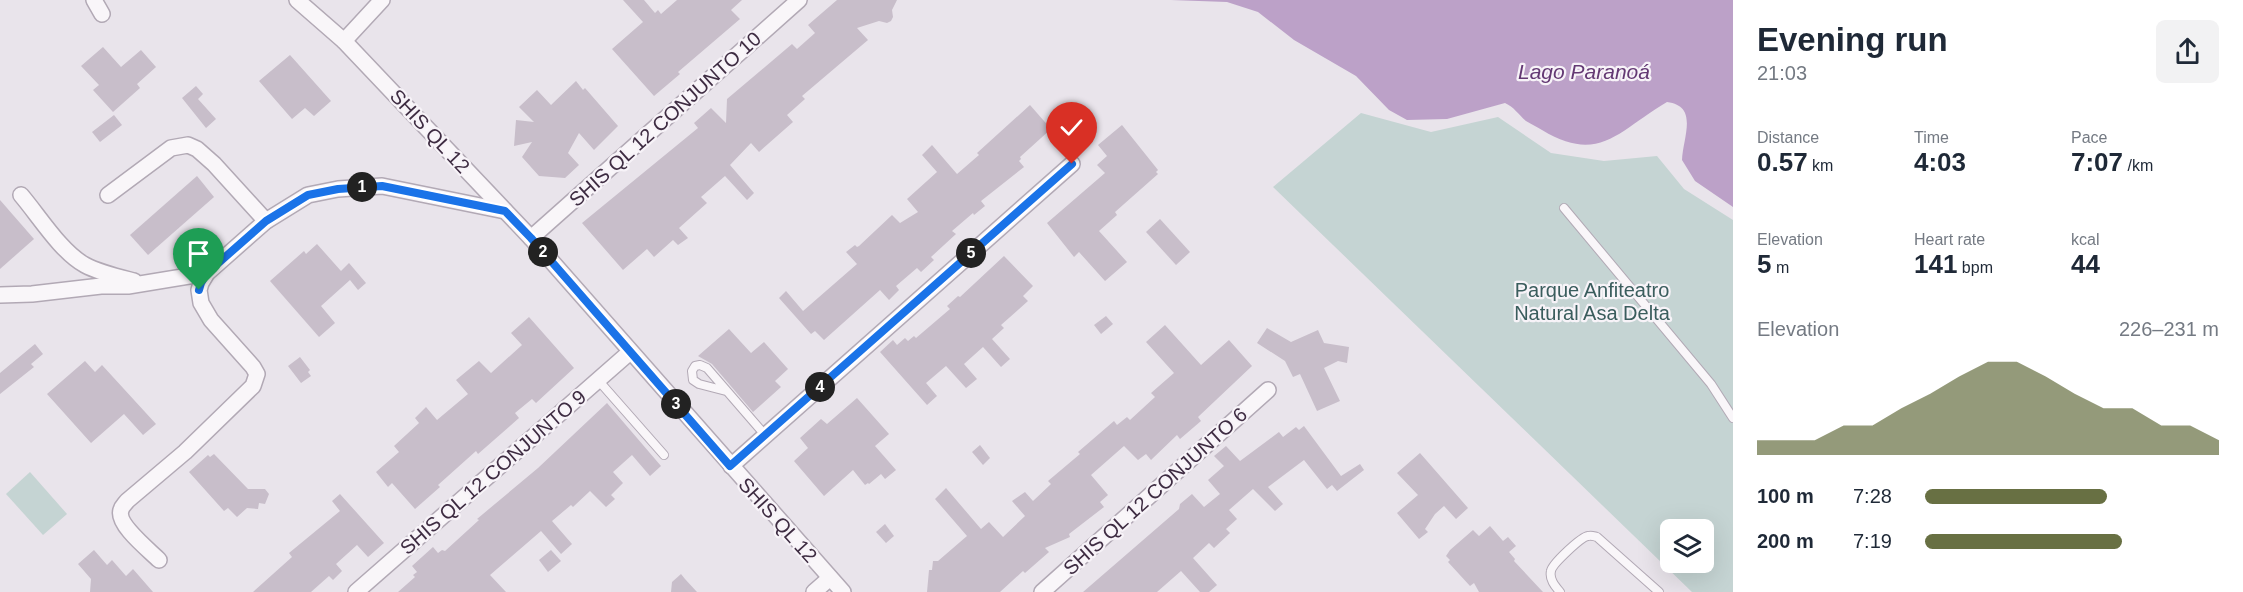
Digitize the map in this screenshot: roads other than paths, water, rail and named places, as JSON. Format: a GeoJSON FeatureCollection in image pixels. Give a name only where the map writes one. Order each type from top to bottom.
{"type":"FeatureCollection","features":[{"type":"Feature","properties":{"kind":"street"},"geometry":{"type":"LineString","coordinates":[[94,0],[102,14]]}},
{"type":"Feature","properties":{"kind":"street","name":"SHIS QL 12"},"geometry":{"type":"LineString","coordinates":[[297,0],[344,41],[531,238],[843,592]]}},
{"type":"Feature","properties":{"kind":"street"},"geometry":{"type":"LineString","coordinates":[[344,41],[382,0]]}},
{"type":"Feature","properties":{"kind":"street","name":"SHIS QL 12 CONJUNTO 10"},"geometry":{"type":"LineString","coordinates":[[531,238],[799,0]]}},
{"type":"Feature","properties":{"kind":"street"},"geometry":{"type":"LineString","coordinates":[[108,195],[171,148],[188,145],[197,149],[214,164],[266,221]]}},
{"type":"Feature","properties":{"kind":"street"},"geometry":{"type":"LineString","coordinates":[[730,466],[1072,164]]}},
{"type":"Feature","properties":{"kind":"street"},"geometry":{"type":"LineString","coordinates":[[159,560],[127,528],[121,519],[121,510],[127,501],[185,452],[254,386],[256,379],[254,367],[211,320],[201,303],[199,290],[207,273],[266,221],[308,195],[338,189],[382,186],[505,211]]}},
{"type":"Feature","properties":{"kind":"street"},"geometry":{"type":"LineString","coordinates":[[21,195],[65,248],[84,264],[105,273],[146,284]]}},
{"type":"Feature","properties":{"kind":"street"},"geometry":{"type":"LineString","coordinates":[[0,295],[146,284],[207,273]]}},
{"type":"Feature","properties":{"kind":"street","name":"SHIS QL 12 CONJUNTO 9"},"geometry":{"type":"LineString","coordinates":[[356,592],[630,352]]}},
{"type":"Feature","properties":{"kind":"street","name":"SHIS QL 12 CONJUNTO 6"},"geometry":{"type":"LineString","coordinates":[[1042,592],[1268,390]]}},
{"type":"Feature","properties":{"kind":"street"},"geometry":{"type":"LineString","coordinates":[[814,592],[830,578]]}},
{"type":"Feature","properties":{"kind":"lane"},"geometry":{"type":"LineString","coordinates":[[1564,208],[1711,384],[1733,418]]}},
{"type":"Feature","properties":{"kind":"lane"},"geometry":{"type":"LineString","coordinates":[[598,380],[664,455]]}},
{"type":"Feature","properties":{"kind":"lane"},"geometry":{"type":"LineString","coordinates":[[726,391],[765,435]]}},
{"type":"Feature","properties":{"kind":"lane"},"geometry":{"type":"LineString","coordinates":[[1560,592],[1553,584],[1550,574],[1552,567],[1577,542],[1590,535],[1597,537],[1659,592]]}},
{"type":"Feature","properties":{"kind":"water","name":"Lago Paranoá"},"geometry":{"type":"Polygon","coordinates":[[[1171,0],[1733,0],[1733,207],[1695,181],[1682,160],[1687,124],[1683,110],[1677,105],[1667,102],[1622,132],[1608,140],[1594,144],[1579,144],[1562,140],[1526,121],[1505,103],[1447,119],[1407,120],[1389,110],[1356,76],[1294,40],[1258,12],[1227,2],[1171,0]]]}},
{"type":"Feature","properties":{"kind":"park label","name":"Parque Anfiteatro Natural Asa Delta"},"geometry":{"type":"Point","coordinates":[1592,302]}}]}
